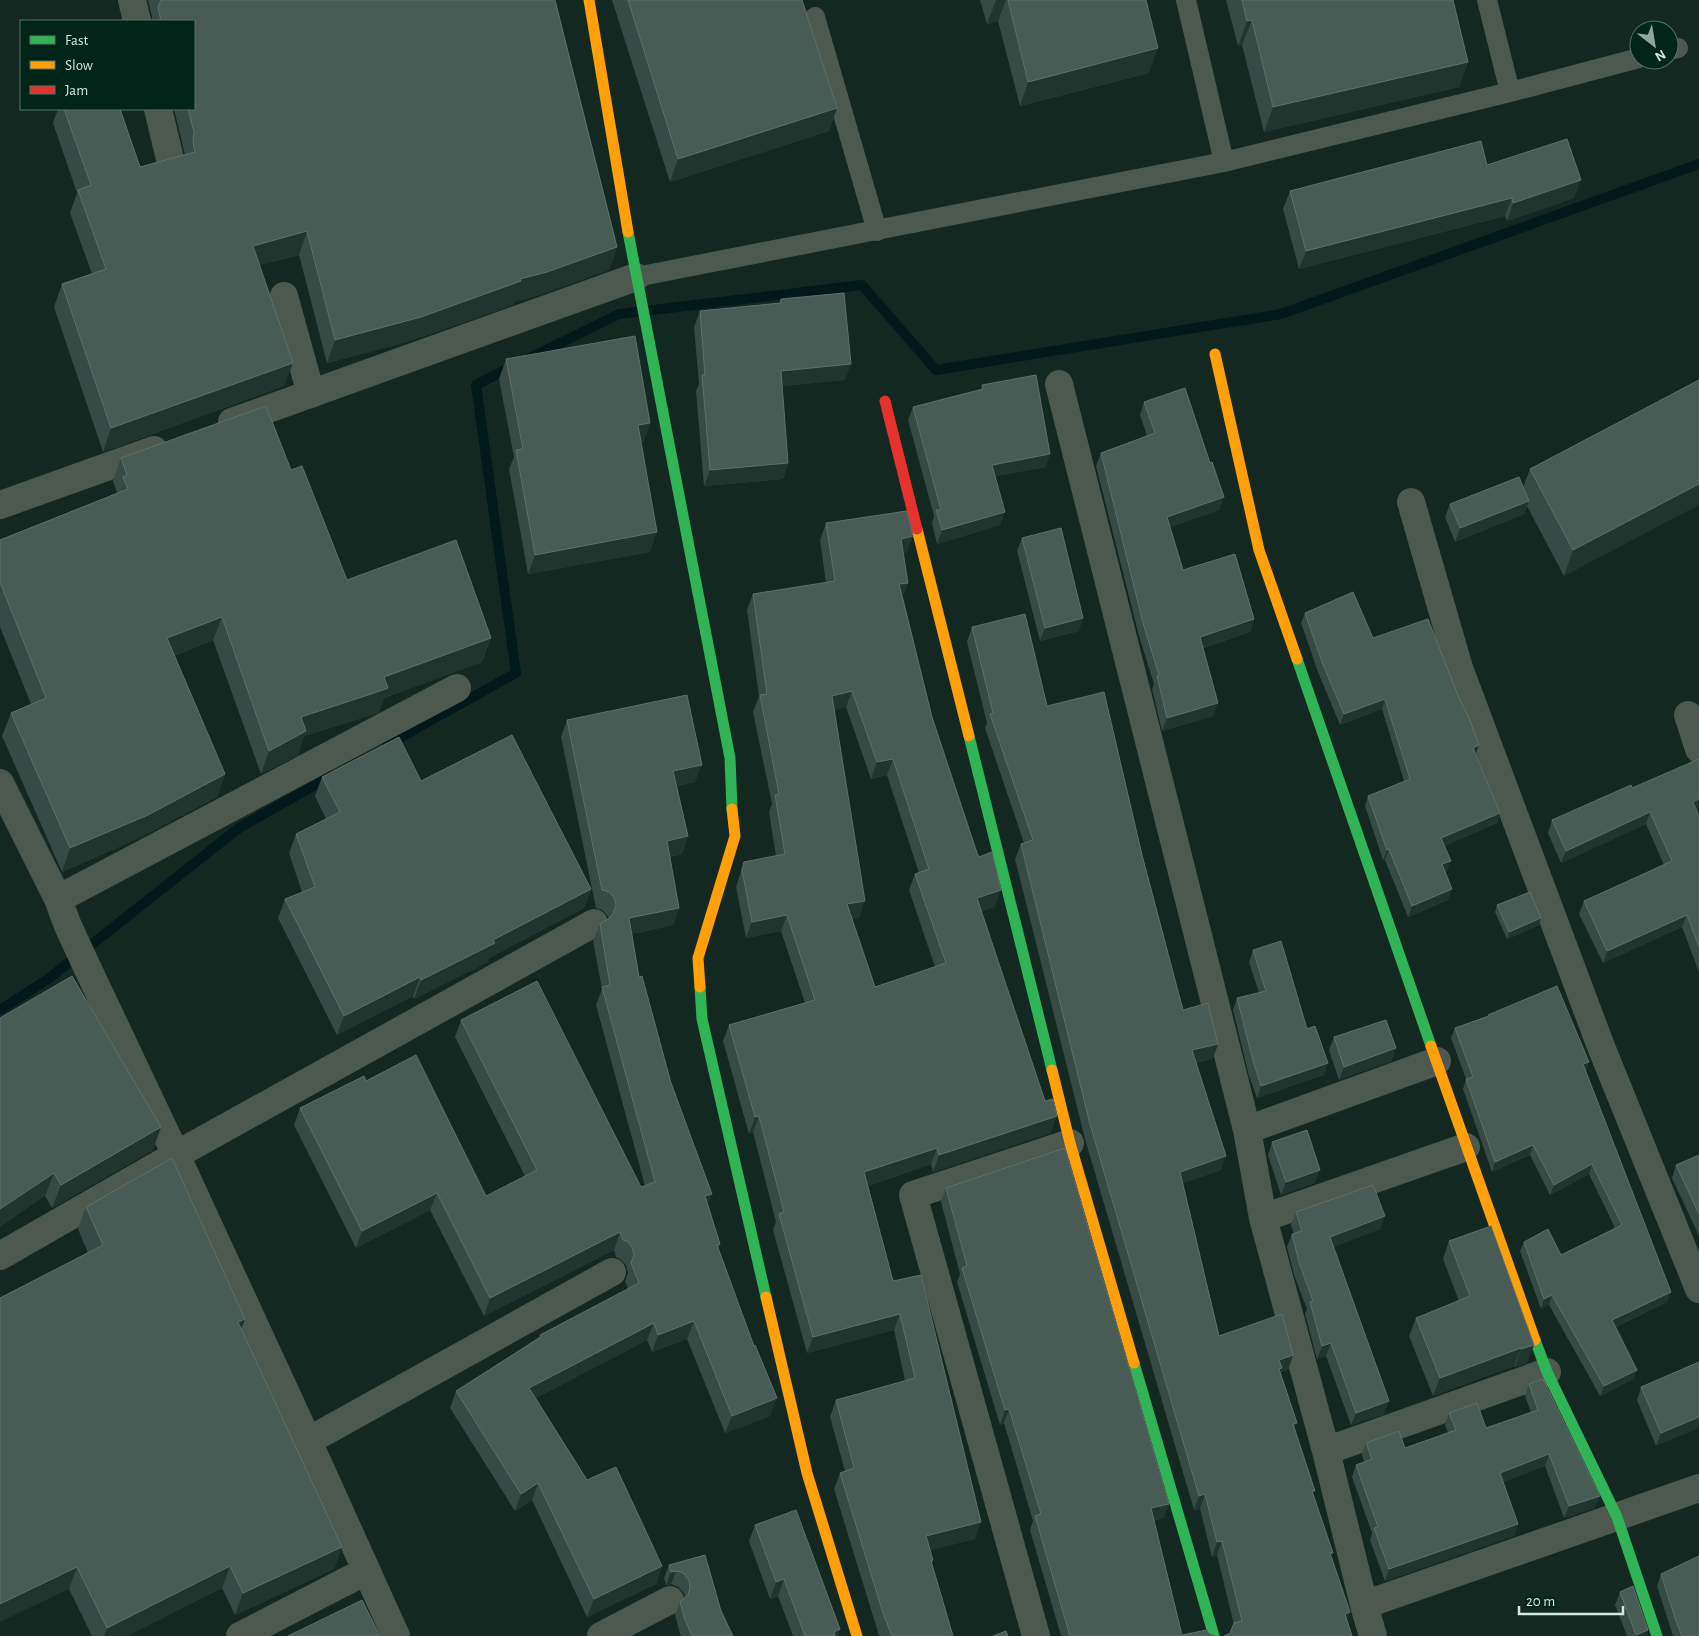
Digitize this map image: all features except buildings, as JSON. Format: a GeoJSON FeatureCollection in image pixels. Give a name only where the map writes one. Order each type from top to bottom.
{"type":"FeatureCollection","features":[{"type":"Feature","properties":{"kind":"street"},"geometry":{"type":"LineString","coordinates":[[132,0],[137,20]]}},
{"type":"Feature","properties":{"kind":"street"},"geometry":{"type":"LineString","coordinates":[[589,0],[637,286],[730,758],[730,796],[734,836],[698,958],[702,1019],[807,1473],[856,1636]]}},
{"type":"Feature","properties":{"kind":"street"},"geometry":{"type":"LineString","coordinates":[[158,110],[170,159]]}},
{"type":"Feature","properties":{"kind":"street"},"geometry":{"type":"LineString","coordinates":[[210,430],[311,394],[637,286]]}},
{"type":"Feature","properties":{"kind":"street"},"geometry":{"type":"LineString","coordinates":[[284,296],[311,394]]}},
{"type":"Feature","properties":{"kind":"street"},"geometry":{"type":"LineString","coordinates":[[1215,354],[1259,550],[1466,1147],[1547,1372],[1618,1517],[1657,1636]]}},
{"type":"Feature","properties":{"kind":"street"},"geometry":{"type":"LineString","coordinates":[[1059,384],[1248,1130],[1263,1218],[1326,1451],[1373,1636]]}},
{"type":"Feature","properties":{"kind":"street"},"geometry":{"type":"LineString","coordinates":[[885,401],[1070,1143],[1214,1636]]}},
{"type":"Feature","properties":{"kind":"street"},"geometry":{"type":"LineString","coordinates":[[0,505],[174,443]]}},
{"type":"Feature","properties":{"kind":"street"},"geometry":{"type":"LineString","coordinates":[[1412,502],[1462,678],[1600,1044],[1699,1289]]}},
{"type":"Feature","properties":{"kind":"street"},"geometry":{"type":"LineString","coordinates":[[58,899],[457,688]]}},
{"type":"Feature","properties":{"kind":"street"},"geometry":{"type":"LineString","coordinates":[[1688,715],[1699,749]]}},
{"type":"Feature","properties":{"kind":"street"},"geometry":{"type":"LineString","coordinates":[[0,783],[58,899],[68,926],[176,1155],[396,1636]]}},
{"type":"Feature","properties":{"kind":"street"},"geometry":{"type":"LineString","coordinates":[[0,1256],[176,1155],[594,923]]}},
{"type":"Feature","properties":{"kind":"street"},"geometry":{"type":"LineString","coordinates":[[1248,1130],[1437,1062]]}},
{"type":"Feature","properties":{"kind":"street"},"geometry":{"type":"LineString","coordinates":[[1036,1636],[913,1195],[1070,1143]]}},
{"type":"Feature","properties":{"kind":"street"},"geometry":{"type":"LineString","coordinates":[[1263,1218],[1466,1147]]}},
{"type":"Feature","properties":{"kind":"street"},"geometry":{"type":"LineString","coordinates":[[308,1441],[612,1272]]}},
{"type":"Feature","properties":{"kind":"street"},"geometry":{"type":"LineString","coordinates":[[1326,1451],[1547,1372]]}},
{"type":"Feature","properties":{"kind":"street"},"geometry":{"type":"LineString","coordinates":[[1364,1605],[1699,1488]]}},
{"type":"Feature","properties":{"kind":"street"},"geometry":{"type":"LineString","coordinates":[[240,1636],[366,1571]]}},
{"type":"Feature","properties":{"kind":"street"},"geometry":{"type":"LineString","coordinates":[[601,1636],[670,1600]]}},
{"type":"Feature","properties":{"kind":"lane"},"geometry":{"type":"LineString","coordinates":[[1186,0],[1224,162]]}},
{"type":"Feature","properties":{"kind":"lane"},"geometry":{"type":"LineString","coordinates":[[1487,0],[1510,92]]}},
{"type":"Feature","properties":{"kind":"lane"},"geometry":{"type":"LineString","coordinates":[[815,17],[877,231]]}},
{"type":"Feature","properties":{"kind":"lane"},"geometry":{"type":"LineString","coordinates":[[637,286],[877,231],[1224,162],[1510,92],[1629,61]]}},
{"type":"Feature","properties":{"kind":"waterway"},"geometry":{"type":"LineString","coordinates":[[526,360],[619,314],[862,285],[936,370],[1281,314],[1699,164]]}},
{"type":"Feature","properties":{"kind":"waterway"},"geometry":{"type":"LineString","coordinates":[[387,745],[516,673],[476,385],[513,366]]}},
{"type":"Feature","properties":{"kind":"waterway"},"geometry":{"type":"LineString","coordinates":[[0,1010],[48,979],[239,828],[331,776]]}},
{"type":"Feature","properties":{"kind":"traffic: fast"},"geometry":{"type":"LineString","coordinates":[[628,232],[730,758],[732,809]]}},
{"type":"Feature","properties":{"kind":"traffic: fast"},"geometry":{"type":"LineString","coordinates":[[1297,659],[1431,1046]]}},
{"type":"Feature","properties":{"kind":"traffic: fast"},"geometry":{"type":"LineString","coordinates":[[969,736],[1052,1070]]}},
{"type":"Feature","properties":{"kind":"traffic: fast"},"geometry":{"type":"LineString","coordinates":[[700,987],[702,1019],[766,1297]]}},
{"type":"Feature","properties":{"kind":"traffic: fast"},"geometry":{"type":"LineString","coordinates":[[1535,1340],[1547,1372],[1617,1517],[1657,1636]]}},
{"type":"Feature","properties":{"kind":"traffic: fast"},"geometry":{"type":"LineString","coordinates":[[1134,1363],[1214,1636]]}},
{"type":"Feature","properties":{"kind":"traffic: slow"},"geometry":{"type":"LineString","coordinates":[[589,0],[628,232]]}},
{"type":"Feature","properties":{"kind":"traffic: slow"},"geometry":{"type":"LineString","coordinates":[[1215,354],[1259,550],[1297,659]]}},
{"type":"Feature","properties":{"kind":"traffic: slow"},"geometry":{"type":"LineString","coordinates":[[917,529],[969,736]]}},
{"type":"Feature","properties":{"kind":"traffic: slow"},"geometry":{"type":"LineString","coordinates":[[700,987],[698,958],[735,836],[732,809]]}},
{"type":"Feature","properties":{"kind":"traffic: slow"},"geometry":{"type":"LineString","coordinates":[[1431,1046],[1535,1340]]}},
{"type":"Feature","properties":{"kind":"traffic: slow"},"geometry":{"type":"LineString","coordinates":[[1052,1070],[1070,1143],[1134,1363]]}},
{"type":"Feature","properties":{"kind":"traffic: slow"},"geometry":{"type":"LineString","coordinates":[[766,1297],[807,1473],[857,1636]]}},
{"type":"Feature","properties":{"kind":"traffic: jam"},"geometry":{"type":"LineString","coordinates":[[885,401],[917,529]]}}]}
